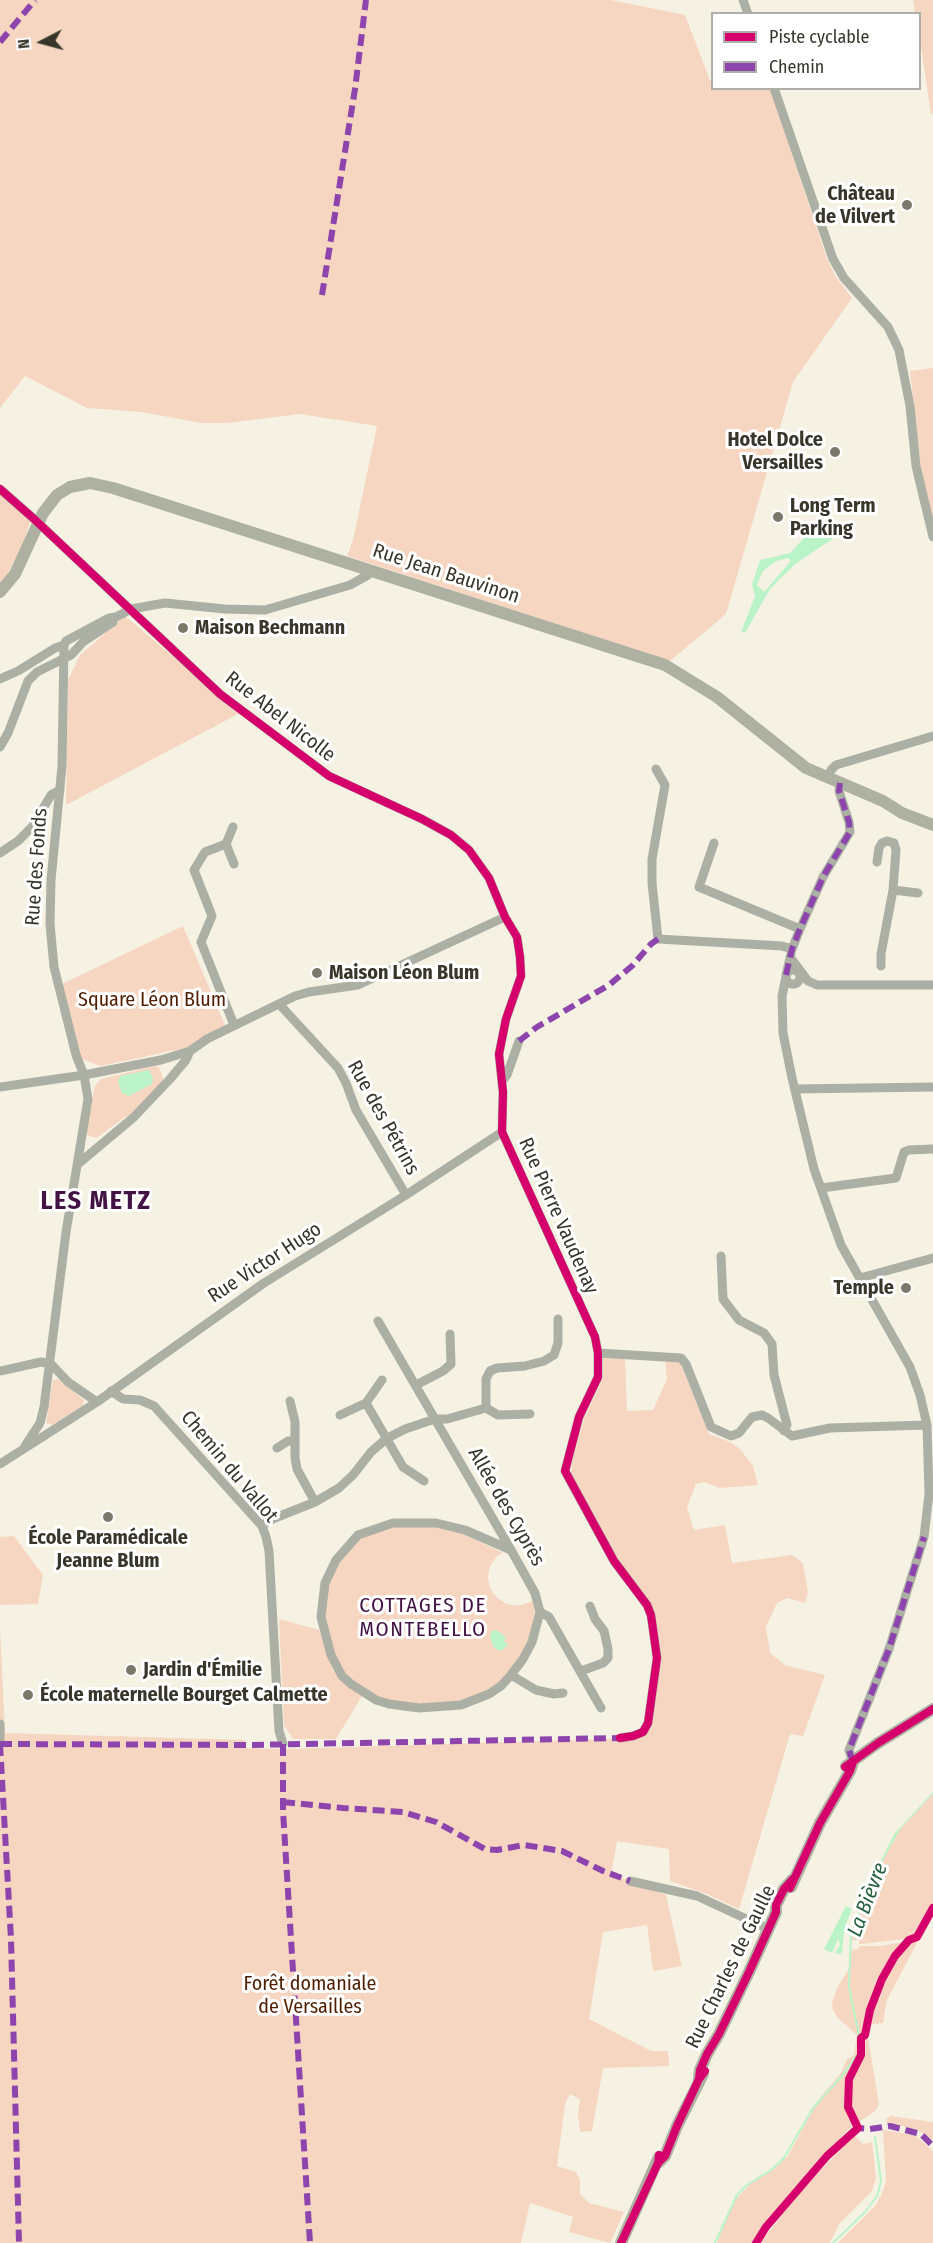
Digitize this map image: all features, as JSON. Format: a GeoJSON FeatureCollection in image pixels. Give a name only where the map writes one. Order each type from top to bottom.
{"type":"FeatureCollection","features":[{"type":"Feature","properties":{"kind":"main road","name":"Rue Jean Bauvinon"},"geometry":{"type":"LineString","coordinates":[[0,592],[15,574],[47,506],[57,495],[70,487],[90,483],[113,488],[665,664],[717,698],[806,768],[933,825]]}},
{"type":"Feature","properties":{"kind":"main road","name":"Rue Charles de Gaulle"},"geometry":{"type":"LineString","coordinates":[[621,2243],[658,2163],[659,2154],[669,2134],[677,2126],[699,2079],[707,2054],[719,2034],[776,1912],[776,1905],[784,1889],[793,1880],[820,1823],[830,1792],[842,1770],[878,1743],[933,1709]]}},
{"type":"Feature","properties":{"kind":"street"},"geometry":{"type":"LineString","coordinates":[[775,90],[833,259],[844,278],[888,327],[899,350],[910,406],[916,466],[933,537]]}},
{"type":"Feature","properties":{"kind":"street","name":"Rue Abel Nicolle"},"geometry":{"type":"LineString","coordinates":[[0,489],[220,694],[329,776],[422,819],[451,835],[469,850],[489,878],[505,917]]}},
{"type":"Feature","properties":{"kind":"street"},"geometry":{"type":"LineString","coordinates":[[0,679],[64,645],[66,641],[130,609],[165,603],[265,610],[350,585],[368,575],[370,570]]}},
{"type":"Feature","properties":{"kind":"street"},"geometry":{"type":"LineString","coordinates":[[0,747],[8,733],[28,681],[37,672],[71,655],[83,642],[112,623],[116,617]]}},
{"type":"Feature","properties":{"kind":"street","name":"Rue des Fonds"},"geometry":{"type":"LineString","coordinates":[[40,1423],[51,1364],[66,1232],[88,1099],[84,1075],[76,1055],[54,967],[51,936],[51,880],[60,790],[64,645]]}},
{"type":"Feature","properties":{"kind":"street"},"geometry":{"type":"LineString","coordinates":[[828,778],[836,765],[933,736]]}},
{"type":"Feature","properties":{"kind":"street"},"geometry":{"type":"LineString","coordinates":[[656,769],[665,785],[652,859],[652,884],[658,939],[782,946],[791,953],[798,970],[799,981],[788,979]]}},
{"type":"Feature","properties":{"kind":"street"},"geometry":{"type":"LineString","coordinates":[[840,783],[839,791],[850,832],[823,877],[791,953],[788,979],[782,991],[782,1027],[795,1089],[821,1188],[841,1245],[910,1367],[920,1395],[927,1425],[929,1494],[924,1537],[889,1649],[849,1750],[853,1762]]}},
{"type":"Feature","properties":{"kind":"street"},"geometry":{"type":"LineString","coordinates":[[0,853],[18,841],[32,827],[51,795],[60,790]]}},
{"type":"Feature","properties":{"kind":"street"},"geometry":{"type":"LineString","coordinates":[[232,827],[226,844],[234,864]]}},
{"type":"Feature","properties":{"kind":"street"},"geometry":{"type":"LineString","coordinates":[[877,862],[882,843],[886,841],[894,843],[896,850],[893,890],[881,954],[882,985]]}},
{"type":"Feature","properties":{"kind":"street"},"geometry":{"type":"LineString","coordinates":[[714,843],[699,887],[800,928]]}},
{"type":"Feature","properties":{"kind":"street"},"geometry":{"type":"LineString","coordinates":[[226,844],[205,852],[194,870],[212,916],[201,942],[234,1025]]}},
{"type":"Feature","properties":{"kind":"street"},"geometry":{"type":"LineString","coordinates":[[893,890],[918,893]]}},
{"type":"Feature","properties":{"kind":"street"},"geometry":{"type":"LineString","coordinates":[[0,1085],[84,1075],[161,1060],[190,1051],[207,1039],[295,996],[365,982],[505,917]]}},
{"type":"Feature","properties":{"kind":"street","name":"Rue Pierre Vaudenay"},"geometry":{"type":"LineString","coordinates":[[505,917],[517,938],[520,976],[506,1019],[499,1054],[502,1082],[502,1132],[595,1337],[598,1353]]}},
{"type":"Feature","properties":{"kind":"street"},"geometry":{"type":"LineString","coordinates":[[798,970],[808,981],[823,986]]}},
{"type":"Feature","properties":{"kind":"street"},"geometry":{"type":"LineString","coordinates":[[788,979],[812,987],[933,985]]}},
{"type":"Feature","properties":{"kind":"street","name":"Rue des Pétrins"},"geometry":{"type":"LineString","coordinates":[[280,1005],[338,1068],[356,1110],[406,1195]]}},
{"type":"Feature","properties":{"kind":"street"},"geometry":{"type":"LineString","coordinates":[[502,1082],[507,1076],[519,1041]]}},
{"type":"Feature","properties":{"kind":"street"},"geometry":{"type":"LineString","coordinates":[[78,1164],[134,1117],[170,1080],[186,1060],[190,1051]]}},
{"type":"Feature","properties":{"kind":"street"},"geometry":{"type":"LineString","coordinates":[[161,1060],[168,1070],[170,1080]]}},
{"type":"Feature","properties":{"kind":"street"},"geometry":{"type":"LineString","coordinates":[[795,1089],[933,1087]]}},
{"type":"Feature","properties":{"kind":"street","name":"Rue Victor Hugo"},"geometry":{"type":"LineString","coordinates":[[25,1446],[52,1432],[97,1402],[264,1283],[502,1132]]}},
{"type":"Feature","properties":{"kind":"street"},"geometry":{"type":"LineString","coordinates":[[82,1136],[94,1144],[100,1144]]}},
{"type":"Feature","properties":{"kind":"street"},"geometry":{"type":"LineString","coordinates":[[821,1188],[896,1178],[904,1152],[933,1149]]}},
{"type":"Feature","properties":{"kind":"street"},"geometry":{"type":"LineString","coordinates":[[721,1256],[723,1299],[739,1320],[764,1333],[772,1344],[774,1376],[787,1425],[784,1431]]}},
{"type":"Feature","properties":{"kind":"street"},"geometry":{"type":"LineString","coordinates":[[860,1278],[933,1258]]}},
{"type":"Feature","properties":{"kind":"street"},"geometry":{"type":"LineString","coordinates":[[486,1408],[486,1379],[490,1371],[497,1368],[525,1366],[544,1361],[554,1355],[558,1343],[558,1319]]}},
{"type":"Feature","properties":{"kind":"street","name":"Allée des Cyprès"},"geometry":{"type":"LineString","coordinates":[[378,1321],[535,1593],[540,1612],[549,1617],[601,1708]]}},
{"type":"Feature","properties":{"kind":"street"},"geometry":{"type":"LineString","coordinates":[[416,1385],[452,1364],[450,1334]]}},
{"type":"Feature","properties":{"kind":"street"},"geometry":{"type":"LineString","coordinates":[[620,1738],[643,1732],[648,1723],[657,1658],[651,1615],[614,1561],[565,1471],[579,1417],[598,1377],[598,1353],[681,1358],[686,1364],[711,1427],[731,1436],[739,1432],[752,1417],[762,1415],[792,1436],[830,1428],[927,1425]]}},
{"type":"Feature","properties":{"kind":"street"},"geometry":{"type":"LineString","coordinates":[[0,1371],[41,1362],[51,1364],[68,1382],[97,1402]]}},
{"type":"Feature","properties":{"kind":"street"},"geometry":{"type":"LineString","coordinates":[[340,1415],[366,1403],[382,1380]]}},
{"type":"Feature","properties":{"kind":"street","name":"Chemin du Vallot"},"geometry":{"type":"LineString","coordinates":[[111,1391],[123,1399],[140,1400],[154,1406],[262,1526],[269,1551],[279,1731],[283,1744]]}},
{"type":"Feature","properties":{"kind":"street"},"geometry":{"type":"LineString","coordinates":[[290,1401],[295,1422],[297,1469],[315,1502]]}},
{"type":"Feature","properties":{"kind":"street"},"geometry":{"type":"LineString","coordinates":[[366,1403],[403,1467],[424,1481]]}},
{"type":"Feature","properties":{"kind":"street"},"geometry":{"type":"LineString","coordinates":[[262,1526],[270,1520],[315,1502],[339,1488],[353,1475],[371,1452],[386,1439],[405,1429],[435,1419],[447,1419],[486,1408],[498,1414],[530,1414]]}},
{"type":"Feature","properties":{"kind":"street"},"geometry":{"type":"LineString","coordinates":[[0,1464],[25,1446],[40,1423],[52,1432]]}},
{"type":"Feature","properties":{"kind":"street"},"geometry":{"type":"LineString","coordinates":[[277,1448],[288,1441],[295,1441]]}},
{"type":"Feature","properties":{"kind":"street"},"geometry":{"type":"LineString","coordinates":[[511,1550],[465,1530],[436,1523],[406,1522],[374,1528],[358,1535],[336,1560],[325,1583],[321,1605],[323,1631],[336,1666],[351,1684],[376,1700],[402,1707],[461,1706],[489,1694],[511,1675],[523,1659],[531,1642],[540,1612]]}},
{"type":"Feature","properties":{"kind":"street"},"geometry":{"type":"LineString","coordinates":[[581,1671],[603,1663],[608,1658],[604,1630],[595,1619],[590,1606]]}},
{"type":"Feature","properties":{"kind":"street"},"geometry":{"type":"LineString","coordinates":[[511,1675],[536,1690],[554,1694],[563,1693]]}},
{"type":"Feature","properties":{"kind":"street"},"geometry":{"type":"LineString","coordinates":[[0,1724],[0,1744]]}},
{"type":"Feature","properties":{"kind":"street"},"geometry":{"type":"LineString","coordinates":[[630,1881],[697,1896],[768,1929]]}},
{"type":"Feature","properties":{"kind":"green space"},"geometry":{"type":"Polygon","coordinates":[[[0,0],[611,0],[685,15],[711,80],[711,90],[770,90],[827,259],[836,277],[852,298],[793,382],[726,614],[670,661],[347,556],[353,540],[377,426],[300,414],[227,423],[202,423],[141,412],[87,408],[25,376],[0,408],[0,0]]]}},
{"type":"Feature","properties":{"kind":"green space"},"geometry":{"type":"Polygon","coordinates":[[[913,0],[933,0],[933,114],[931,114],[921,47],[921,12],[915,12],[913,0]]]}},
{"type":"Feature","properties":{"kind":"green space"},"geometry":{"type":"Polygon","coordinates":[[[933,368],[933,521],[921,469],[910,371],[933,368]]]}},
{"type":"Feature","properties":{"kind":"green space"},"geometry":{"type":"Polygon","coordinates":[[[0,490],[32,516],[23,544],[0,585],[0,490]]]}},
{"type":"Feature","properties":{"kind":"green space"},"geometry":{"type":"Polygon","coordinates":[[[125,616],[240,713],[66,805],[68,680],[80,655],[125,616]]]}},
{"type":"Feature","properties":{"kind":"green space","name":"Square Léon Blum"},"geometry":{"type":"Polygon","coordinates":[[[183,926],[225,1025],[189,1047],[101,1066],[81,1059],[62,984],[183,926]]]}},
{"type":"Feature","properties":{"kind":"green space"},"geometry":{"type":"Polygon","coordinates":[[[154,1066],[159,1067],[164,1081],[132,1116],[126,1116],[97,1138],[89,1136],[86,1133],[95,1086],[101,1079],[154,1066]]]}},
{"type":"Feature","properties":{"kind":"green space","name":"Forêt domaniale de Versailles"},"geometry":{"type":"Polygon","coordinates":[[[603,1357],[625,1358],[627,1411],[653,1410],[667,1379],[665,1360],[680,1362],[709,1434],[730,1442],[740,1449],[753,1466],[758,1485],[720,1488],[704,1482],[696,1484],[687,1507],[694,1530],[725,1525],[732,1563],[792,1555],[803,1563],[808,1592],[805,1603],[787,1598],[777,1603],[766,1627],[770,1653],[785,1665],[825,1675],[803,1736],[790,1734],[739,1909],[707,1894],[670,1881],[669,1849],[617,1841],[611,1874],[666,1895],[682,1966],[653,1971],[647,1925],[603,1932],[589,2019],[651,2051],[668,2051],[669,2066],[603,2068],[592,2131],[580,2132],[578,2114],[580,2099],[570,2094],[565,2104],[557,2166],[576,2172],[580,2180],[580,2194],[589,2203],[624,2212],[610,2243],[569,2232],[573,2217],[530,2203],[521,2243],[0,2243],[0,1627],[5,1733],[245,1740],[245,1748],[286,1749],[639,1738],[651,1729],[661,1656],[655,1613],[617,1558],[571,1475],[572,1462],[584,1419],[603,1378],[603,1357]]]}},
{"type":"Feature","properties":{"kind":"green space"},"geometry":{"type":"Polygon","coordinates":[[[58,1379],[84,1400],[83,1406],[52,1425],[46,1423],[53,1380],[58,1379]]]}},
{"type":"Feature","properties":{"kind":"green space"},"geometry":{"type":"Polygon","coordinates":[[[397,1526],[439,1527],[457,1531],[503,1553],[497,1556],[490,1566],[488,1577],[490,1588],[497,1598],[507,1604],[518,1606],[533,1601],[535,1615],[527,1643],[519,1659],[499,1684],[466,1700],[424,1705],[394,1702],[367,1692],[346,1675],[338,1664],[325,1624],[326,1595],[334,1570],[356,1541],[366,1535],[397,1526]]]}},
{"type":"Feature","properties":{"kind":"green space"},"geometry":{"type":"Polygon","coordinates":[[[14,1536],[43,1575],[38,1604],[0,1605],[0,1537],[14,1536]]]}},
{"type":"Feature","properties":{"kind":"green space"},"geometry":{"type":"Polygon","coordinates":[[[279,1619],[319,1630],[333,1670],[342,1682],[362,1696],[336,1739],[293,1739],[284,1725],[279,1619]]]}},
{"type":"Feature","properties":{"kind":"green space"},"geometry":{"type":"Polygon","coordinates":[[[933,1794],[933,1903],[921,1930],[912,1938],[859,1944],[859,1940],[852,1940],[851,1934],[885,1856],[901,1828],[933,1794]]]}},
{"type":"Feature","properties":{"kind":"green space"},"geometry":{"type":"Polygon","coordinates":[[[919,1939],[887,2000],[883,2023],[866,2025],[879,2104],[876,2110],[849,2129],[816,2163],[768,2221],[753,2243],[717,2243],[734,2201],[749,2185],[773,2170],[787,2157],[819,2099],[841,2073],[847,2059],[854,2056],[857,2035],[837,2017],[832,2002],[838,1986],[849,1969],[852,1950],[858,1949],[859,1946],[881,1946],[919,1939]]]}},
{"type":"Feature","properties":{"kind":"green space"},"geometry":{"type":"Polygon","coordinates":[[[891,2116],[933,2122],[933,2140],[916,2129],[887,2123],[886,2119],[891,2116]]]}},
{"type":"Feature","properties":{"kind":"green space"},"geometry":{"type":"Polygon","coordinates":[[[883,2130],[915,2135],[933,2151],[933,2243],[838,2243],[876,2205],[883,2191],[886,2181],[883,2130]]]}},
{"type":"Feature","properties":{"kind":"green space"},"geometry":{"type":"Polygon","coordinates":[[[854,2135],[863,2144],[872,2142],[876,2178],[872,2191],[839,2224],[830,2243],[760,2243],[801,2191],[854,2135]]]}},
{"type":"Feature","properties":{"kind":"shaded area"},"geometry":{"type":"Polygon","coordinates":[[[839,526],[846,530],[795,564],[770,589],[745,633],[741,632],[755,596],[752,584],[760,560],[790,553],[808,534],[839,526]],[[789,558],[776,561],[763,571],[757,585],[764,592],[790,562],[789,558]]]}},
{"type":"Feature","properties":{"kind":"shaded area"},"geometry":{"type":"Polygon","coordinates":[[[149,1070],[153,1078],[152,1084],[129,1096],[122,1093],[118,1082],[120,1076],[149,1070]]]}},
{"type":"Feature","properties":{"kind":"shaded area"},"geometry":{"type":"Polygon","coordinates":[[[496,1630],[506,1637],[504,1641],[508,1645],[501,1651],[494,1648],[490,1637],[492,1631],[496,1630]]]}},
{"type":"Feature","properties":{"kind":"shaded area"},"geometry":{"type":"Polygon","coordinates":[[[933,1792],[901,1828],[885,1856],[849,1935],[873,1876],[895,1833],[933,1792]]]}},
{"type":"Feature","properties":{"kind":"shaded area"},"geometry":{"type":"Polygon","coordinates":[[[846,1906],[852,1909],[845,1926],[842,1952],[835,1953],[840,1945],[838,1939],[832,1953],[824,1949],[846,1906]]]}},
{"type":"Feature","properties":{"kind":"waterway"},"geometry":{"type":"LineString","coordinates":[[715,2243],[737,2195],[784,2158],[813,2108],[841,2077],[859,2052],[860,2041],[849,1987],[851,1933]]}},
{"type":"Feature","properties":{"kind":"waterway","name":"La Bièvre"},"geometry":{"type":"LineString","coordinates":[[833,2243],[865,2212],[877,2196],[881,2181],[875,2137]]}},
{"type":"Feature","properties":{"kind":"marked path"},"geometry":{"type":"LineString","coordinates":[[0,42],[35,0]]}},
{"type":"Feature","properties":{"kind":"marked path"},"geometry":{"type":"LineString","coordinates":[[322,295],[355,89],[366,0]]}},
{"type":"Feature","properties":{"kind":"marked path"},"geometry":{"type":"LineString","coordinates":[[786,975],[792,949],[823,877],[850,832],[839,791],[840,783]]}},
{"type":"Feature","properties":{"kind":"marked path"},"geometry":{"type":"LineString","coordinates":[[519,1041],[537,1027],[609,985],[632,966],[658,939]]}},
{"type":"Feature","properties":{"kind":"marked path"},"geometry":{"type":"LineString","coordinates":[[853,1762],[849,1750],[889,1649],[924,1537]]}},
{"type":"Feature","properties":{"kind":"marked path"},"geometry":{"type":"LineString","coordinates":[[0,1744],[249,1745],[620,1738]]}},
{"type":"Feature","properties":{"kind":"marked path"},"geometry":{"type":"LineString","coordinates":[[0,1744],[11,1939],[19,2243]]}},
{"type":"Feature","properties":{"kind":"marked path"},"geometry":{"type":"LineString","coordinates":[[283,1744],[283,1811],[310,2243]]}},
{"type":"Feature","properties":{"kind":"marked path"},"geometry":{"type":"LineString","coordinates":[[283,1802],[403,1812],[436,1822],[485,1849],[497,1850],[524,1845],[562,1851],[630,1881]]}},
{"type":"Feature","properties":{"kind":"marked path"},"geometry":{"type":"LineString","coordinates":[[855,2123],[858,2128],[890,2126],[921,2134],[933,2146]]}},
{"type":"Feature","properties":{"kind":"cycle path"},"geometry":{"type":"LineString","coordinates":[[0,489],[220,694],[329,776],[451,835],[469,850],[489,878],[505,917],[517,937],[521,976],[506,1019],[499,1054],[503,1092],[502,1132],[595,1337],[598,1353],[598,1377],[579,1417],[565,1471],[614,1561],[647,1605],[651,1615],[657,1658],[648,1723],[643,1732],[620,1738]]}},
{"type":"Feature","properties":{"kind":"cycle path"},"geometry":{"type":"LineString","coordinates":[[845,1767],[878,1743],[933,1709]]}},
{"type":"Feature","properties":{"kind":"cycle path"},"geometry":{"type":"LineString","coordinates":[[790,1888],[820,1823],[853,1762]]}},
{"type":"Feature","properties":{"kind":"cycle path"},"geometry":{"type":"LineString","coordinates":[[699,2079],[707,2054],[719,2034],[776,1912],[776,1905],[784,1889],[793,1879]]}},
{"type":"Feature","properties":{"kind":"cycle path"},"geometry":{"type":"LineString","coordinates":[[756,2243],[766,2227],[827,2156],[858,2128],[848,2107],[849,2079],[861,2055],[861,2038],[865,2035],[870,2010],[882,1979],[895,1956],[909,1940],[917,1937],[933,1908]]}},
{"type":"Feature","properties":{"kind":"cycle path"},"geometry":{"type":"LineString","coordinates":[[658,2163],[665,2156],[699,2079],[705,2071]]}},
{"type":"Feature","properties":{"kind":"cycle path"},"geometry":{"type":"LineString","coordinates":[[621,2243],[658,2163],[659,2155]]}},
{"type":"Feature","properties":{"kind":"place","name":"Château de Vilvert"},"geometry":{"type":"Point","coordinates":[907,205]}},
{"type":"Feature","properties":{"kind":"place","name":"Hotel Dolce Versailles"},"geometry":{"type":"Point","coordinates":[835,452]}},
{"type":"Feature","properties":{"kind":"place","name":"Long Term Parking"},"geometry":{"type":"Point","coordinates":[778,517]}},
{"type":"Feature","properties":{"kind":"place","name":"Maison Bechmann"},"geometry":{"type":"Point","coordinates":[183,628]}},
{"type":"Feature","properties":{"kind":"place","name":"Maison Léon Blum"},"geometry":{"type":"Point","coordinates":[317,973]}},
{"type":"Feature","properties":{"kind":"place","name":"Temple"},"geometry":{"type":"Point","coordinates":[906,1288]}},
{"type":"Feature","properties":{"kind":"place","name":"École Paramédicale Jeanne Blum"},"geometry":{"type":"Point","coordinates":[108,1517]}},
{"type":"Feature","properties":{"kind":"place","name":"Jardin d'Émilie"},"geometry":{"type":"Point","coordinates":[131,1670]}},
{"type":"Feature","properties":{"kind":"place","name":"École maternelle Bourget Calmette"},"geometry":{"type":"Point","coordinates":[28,1695]}},
{"type":"Feature","properties":{"kind":"district","name":"LES METZ"},"geometry":{"type":"Point","coordinates":[96,1202]}},
{"type":"Feature","properties":{"kind":"district","name":"COTTAGES DE MONTEBELLO"},"geometry":{"type":"Point","coordinates":[423,1618]}}]}
